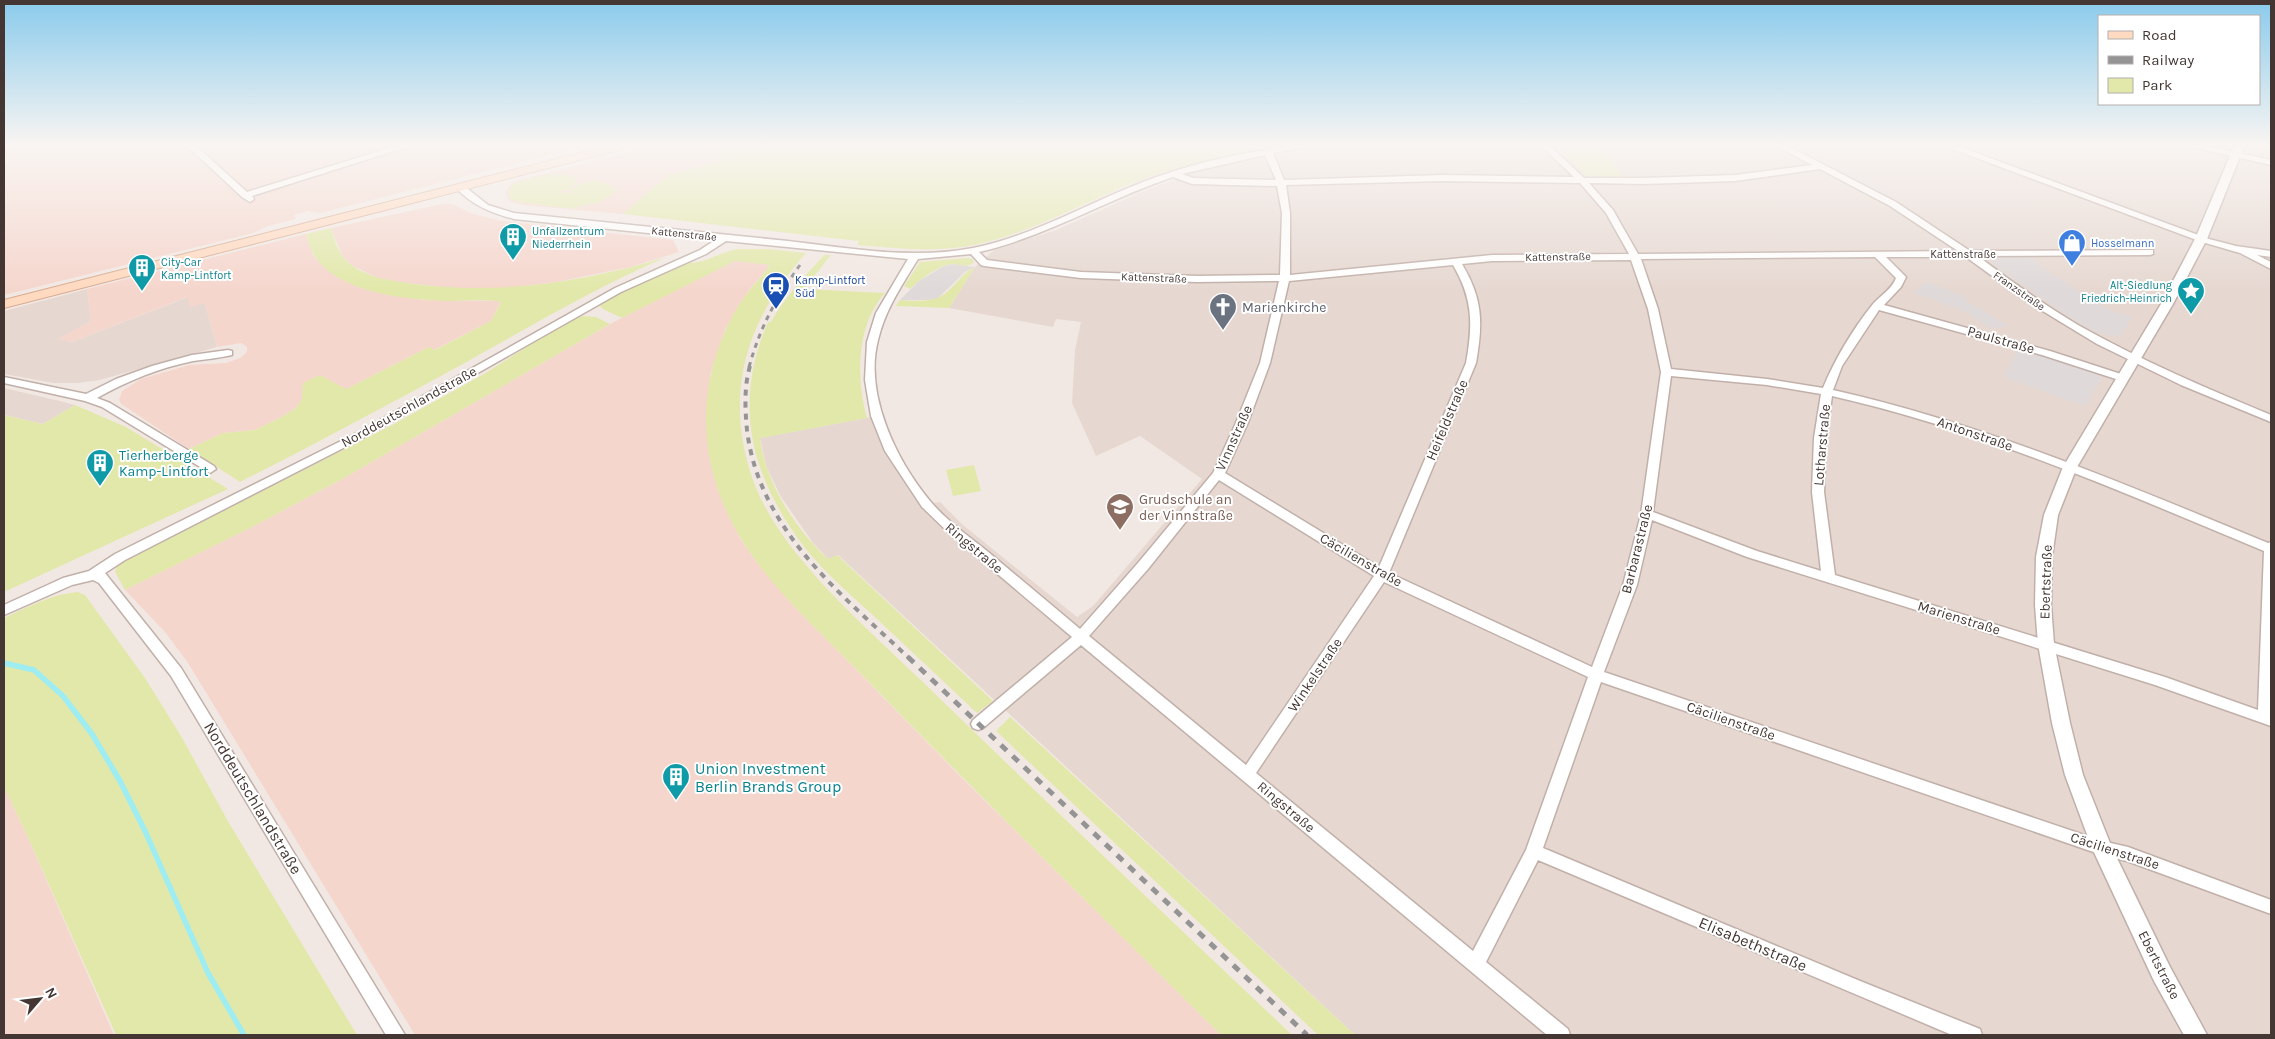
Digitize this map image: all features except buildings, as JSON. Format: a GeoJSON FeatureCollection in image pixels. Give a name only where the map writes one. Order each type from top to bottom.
{"type":"FeatureCollection","features":[{"type":"Feature","properties":{"kind":"main road"},"geometry":{"type":"LineString","coordinates":[[4,304],[443,192]]}},
{"type":"Feature","properties":{"kind":"street"},"geometry":{"type":"LineString","coordinates":[[243,192],[248,197],[262,192]]}},
{"type":"Feature","properties":{"kind":"street","name":"Kattenstraße"},"geometry":{"type":"LineString","coordinates":[[466,192],[477,203],[491,211],[514,216],[843,250],[915,255]]}},
{"type":"Feature","properties":{"kind":"street"},"geometry":{"type":"LineString","coordinates":[[915,255],[972,251],[1046,228],[1125,192]]}},
{"type":"Feature","properties":{"kind":"street","name":"Vinnstraße"},"geometry":{"type":"LineString","coordinates":[[978,724],[1081,637],[1143,566],[1218,474],[1241,425],[1264,363],[1285,278],[1286,213],[1283,192]]}},
{"type":"Feature","properties":{"kind":"street","name":"Barbarastraße"},"geometry":{"type":"LineString","coordinates":[[1476,964],[1534,851],[1630,585],[1647,514],[1666,372],[1653,309],[1635,256],[1610,212],[1593,192]]}},
{"type":"Feature","properties":{"kind":"street","name":"Franzstraße"},"geometry":{"type":"LineString","coordinates":[[1869,192],[1930,226],[2047,311],[2134,358],[2271,419]]}},
{"type":"Feature","properties":{"kind":"street"},"geometry":{"type":"LineString","coordinates":[[2074,192],[2209,244],[2271,254]]}},
{"type":"Feature","properties":{"kind":"street","name":"Ebertstraße"},"geometry":{"type":"LineString","coordinates":[[2196,1035],[2162,974],[2102,848],[2072,767],[2061,723],[2046,644],[2043,605],[2044,557],[2051,515],[2070,467],[2167,304],[2200,239],[2219,192]]}},
{"type":"Feature","properties":{"kind":"street","name":"Norddeutschlandstraße"},"geometry":{"type":"LineString","coordinates":[[4,610],[68,581],[93,575],[120,557],[357,437],[618,290],[703,252],[724,238]]}},
{"type":"Feature","properties":{"kind":"street","name":"Kattenstraße"},"geometry":{"type":"LineString","coordinates":[[972,251],[984,263],[1081,275],[1197,279],[1285,278],[1492,258],[2150,252]]}},
{"type":"Feature","properties":{"kind":"street"},"geometry":{"type":"LineString","coordinates":[[2244,251],[2248,256],[2271,266]]}},
{"type":"Feature","properties":{"kind":"street","name":"Lotharstraße"},"geometry":{"type":"LineString","coordinates":[[1830,579],[1818,492],[1820,438],[1827,392],[1837,366],[1877,306],[1898,284],[1901,277],[1877,254]]}},
{"type":"Feature","properties":{"kind":"street","name":"Ringstraße"},"geometry":{"type":"LineString","coordinates":[[915,255],[885,304],[872,342],[870,380],[883,433],[909,481],[926,504],[953,530],[1561,1035]]}},
{"type":"Feature","properties":{"kind":"street","name":"Heifeldstraße"},"geometry":{"type":"LineString","coordinates":[[1382,576],[1471,363],[1477,333],[1477,307],[1466,276],[1456,262]]}},
{"type":"Feature","properties":{"kind":"street","name":"Paulstraße"},"geometry":{"type":"LineString","coordinates":[[1877,306],[2083,364],[2123,378]]}},
{"type":"Feature","properties":{"kind":"street"},"geometry":{"type":"LineString","coordinates":[[88,398],[132,376],[200,357],[228,353]]}},
{"type":"Feature","properties":{"kind":"street","name":"Antonstraße"},"geometry":{"type":"LineString","coordinates":[[1666,372],[1745,379],[1827,392],[1903,410],[2070,467],[2271,548]]}},
{"type":"Feature","properties":{"kind":"street"},"geometry":{"type":"LineString","coordinates":[[4,380],[88,398],[106,405],[210,469]]}},
{"type":"Feature","properties":{"kind":"street","name":"Cäcilienstraße"},"geometry":{"type":"LineString","coordinates":[[1218,474],[1382,576],[1596,675],[2102,848],[2128,854],[2271,907]]}},
{"type":"Feature","properties":{"kind":"street","name":"Marienstraße"},"geometry":{"type":"LineString","coordinates":[[1647,514],[1752,554],[2046,644],[2268,719]]}},
{"type":"Feature","properties":{"kind":"street"},"geometry":{"type":"LineString","coordinates":[[2268,719],[2271,548]]}},
{"type":"Feature","properties":{"kind":"street","name":"Norddeutschlandstraße"},"geometry":{"type":"LineString","coordinates":[[93,575],[104,580],[176,672],[396,1035]]}},
{"type":"Feature","properties":{"kind":"street","name":"Winkelstraße"},"geometry":{"type":"LineString","coordinates":[[1247,774],[1382,576]]}},
{"type":"Feature","properties":{"kind":"street","name":"Elisabethstraße"},"geometry":{"type":"LineString","coordinates":[[1534,851],[1845,983],[1973,1035]]}},
{"type":"Feature","properties":{"kind":"shaded area"},"geometry":{"type":"Polygon","coordinates":[[[4,192],[401,192],[320,213],[308,211],[294,215],[296,219],[268,226],[253,233],[4,295],[4,192]]]}},
{"type":"Feature","properties":{"kind":"shaded area"},"geometry":{"type":"Polygon","coordinates":[[[506,192],[648,192],[623,214],[523,205],[510,202],[506,192]]]}},
{"type":"Feature","properties":{"kind":"shaded area"},"geometry":{"type":"Polygon","coordinates":[[[1141,192],[2271,192],[2271,1035],[1355,1035],[838,555],[828,559],[813,543],[781,497],[766,466],[760,438],[877,416],[926,504],[940,502],[963,525],[1077,617],[1093,606],[1202,479],[1140,436],[1096,456],[1072,403],[1075,350],[1081,322],[1056,319],[1053,327],[949,308],[975,267],[994,250],[1056,230],[1141,192]]]}},
{"type":"Feature","properties":{"kind":"shaded area"},"geometry":{"type":"Polygon","coordinates":[[[1872,192],[1889,193],[1879,196],[1872,192]]]}},
{"type":"Feature","properties":{"kind":"shaded area"},"geometry":{"type":"Polygon","coordinates":[[[442,204],[452,204],[473,214],[502,221],[673,240],[679,252],[630,267],[556,282],[509,288],[449,288],[378,278],[351,265],[343,257],[331,228],[442,204]]]}},
{"type":"Feature","properties":{"kind":"shaded area"},"geometry":{"type":"Polygon","coordinates":[[[306,234],[313,255],[321,264],[341,279],[361,288],[422,300],[501,301],[491,321],[434,350],[429,347],[346,389],[304,389],[303,399],[296,408],[280,418],[255,430],[223,433],[189,449],[121,404],[119,400],[122,391],[141,379],[189,365],[226,363],[240,358],[247,352],[247,347],[241,343],[217,347],[205,303],[190,307],[187,297],[72,342],[58,339],[91,321],[87,289],[306,234]]]}},
{"type":"Feature","properties":{"kind":"shaded area"},"geometry":{"type":"Polygon","coordinates":[[[2030,257],[2044,269],[2106,309],[2132,317],[2123,333],[2117,336],[2098,333],[2071,318],[1993,264],[1994,258],[2030,257]]]}},
{"type":"Feature","properties":{"kind":"shaded area","name":"Union Investment Berlin Brands Group"},"geometry":{"type":"Polygon","coordinates":[[[735,260],[770,265],[749,290],[725,330],[710,375],[712,468],[718,490],[740,538],[755,560],[792,604],[962,778],[1221,1035],[415,1035],[188,663],[165,632],[125,590],[254,526],[344,478],[610,324],[735,260]]]}},
{"type":"Feature","properties":{"kind":"shaded area"},"geometry":{"type":"Polygon","coordinates":[[[952,264],[975,267],[965,272],[938,298],[900,300],[919,281],[942,267],[952,264]]]}},
{"type":"Feature","properties":{"kind":"shaded area"},"geometry":{"type":"Polygon","coordinates":[[[1926,282],[1966,297],[1963,299],[2009,326],[1990,329],[1965,311],[1914,293],[1926,282]]]}},
{"type":"Feature","properties":{"kind":"shaded area"},"geometry":{"type":"Polygon","coordinates":[[[87,289],[91,321],[59,339],[72,342],[188,297],[205,303],[217,347],[100,380],[78,383],[53,383],[4,374],[4,311],[87,289]]]}},
{"type":"Feature","properties":{"kind":"shaded area"},"geometry":{"type":"Polygon","coordinates":[[[2020,348],[2104,373],[2085,406],[2003,377],[2020,348]]]}},
{"type":"Feature","properties":{"kind":"shaded area"},"geometry":{"type":"Polygon","coordinates":[[[4,388],[75,405],[43,424],[4,415],[4,388]]]}},
{"type":"Feature","properties":{"kind":"shaded area"},"geometry":{"type":"Polygon","coordinates":[[[4,787],[25,831],[114,1035],[4,1035],[4,787]]]}},
{"type":"Feature","properties":{"kind":"green space"},"geometry":{"type":"Polygon","coordinates":[[[509,192],[617,192],[600,202],[583,205],[575,209],[525,203],[510,199],[509,192]]]}},
{"type":"Feature","properties":{"kind":"green space"},"geometry":{"type":"Polygon","coordinates":[[[648,192],[1110,192],[1035,226],[995,240],[945,249],[857,245],[859,241],[623,214],[648,192]]]}},
{"type":"Feature","properties":{"kind":"green space"},"geometry":{"type":"Polygon","coordinates":[[[331,228],[343,257],[357,269],[373,276],[390,280],[447,287],[510,287],[542,284],[604,273],[666,257],[588,295],[406,395],[240,482],[189,449],[223,433],[255,430],[280,418],[296,408],[302,399],[303,383],[320,375],[346,389],[429,347],[435,350],[491,321],[501,302],[416,299],[376,292],[357,286],[325,268],[311,250],[306,234],[331,228]]]}},
{"type":"Feature","properties":{"kind":"green space"},"geometry":{"type":"Polygon","coordinates":[[[739,249],[768,249],[806,253],[785,278],[768,304],[755,331],[746,359],[741,388],[740,417],[744,448],[753,480],[766,508],[784,537],[805,564],[855,617],[1292,1035],[1221,1035],[808,621],[762,570],[737,532],[718,490],[707,444],[706,420],[711,374],[717,351],[726,329],[741,302],[770,265],[735,261],[622,318],[600,306],[615,294],[627,288],[688,262],[699,262],[739,249]]]}},
{"type":"Feature","properties":{"kind":"green space"},"geometry":{"type":"Polygon","coordinates":[[[824,255],[831,255],[804,289],[885,293],[875,306],[868,321],[861,353],[861,387],[867,418],[760,438],[768,471],[775,488],[794,520],[816,547],[828,559],[837,555],[993,701],[977,713],[813,558],[786,521],[771,495],[760,467],[753,440],[750,412],[751,383],[757,353],[768,322],[771,322],[802,279],[824,255]]]}},
{"type":"Feature","properties":{"kind":"green space"},"geometry":{"type":"Polygon","coordinates":[[[972,259],[974,262],[968,266],[947,265],[932,272],[910,289],[904,286],[920,262],[972,259]]]}},
{"type":"Feature","properties":{"kind":"green space"},"geometry":{"type":"Polygon","coordinates":[[[975,267],[949,308],[896,306],[900,300],[935,299],[948,291],[975,267]]]}},
{"type":"Feature","properties":{"kind":"green space"},"geometry":{"type":"Polygon","coordinates":[[[582,316],[596,317],[610,324],[344,478],[254,526],[125,590],[115,572],[117,566],[125,561],[394,424],[484,374],[564,323],[582,316]]]}},
{"type":"Feature","properties":{"kind":"green space"},"geometry":{"type":"Polygon","coordinates":[[[75,405],[126,427],[228,489],[4,592],[4,415],[43,424],[75,405]]]}},
{"type":"Feature","properties":{"kind":"green space"},"geometry":{"type":"Polygon","coordinates":[[[974,465],[981,491],[953,496],[946,470],[974,465]]]}},
{"type":"Feature","properties":{"kind":"green space"},"geometry":{"type":"Polygon","coordinates":[[[78,592],[85,595],[145,678],[181,736],[229,823],[357,1035],[116,1035],[4,787],[4,618],[49,598],[78,592]]]}},
{"type":"Feature","properties":{"kind":"green space"},"geometry":{"type":"Polygon","coordinates":[[[1010,717],[1355,1035],[1318,1035],[996,731],[1010,717]]]}},
{"type":"Feature","properties":{"kind":"waterway"},"geometry":{"type":"LineString","coordinates":[[4,663],[34,670],[63,696],[92,734],[120,781],[145,831],[208,973],[244,1035]]}},
{"type":"Feature","properties":{"kind":"railway"},"geometry":{"type":"LineString","coordinates":[[749,367],[770,313],[800,265]]}},
{"type":"Feature","properties":{"kind":"railway"},"geometry":{"type":"LineString","coordinates":[[750,366],[746,398],[747,430],[755,466],[768,499],[786,529],[807,558],[831,584],[909,658]]}},
{"type":"Feature","properties":{"kind":"railway"},"geometry":{"type":"LineString","coordinates":[[908,657],[1307,1035]]}},
{"type":"Feature","properties":{"kind":"place","name":"Unfallzentrum Niederrhein"},"geometry":{"type":"Point","coordinates":[513,261]}},
{"type":"Feature","properties":{"kind":"place","name":"Hosselmann"},"geometry":{"type":"Point","coordinates":[2072,267]}},
{"type":"Feature","properties":{"kind":"place","name":"City-Car Kamp-Lintfort"},"geometry":{"type":"Point","coordinates":[142,292]}},
{"type":"Feature","properties":{"kind":"place","name":"Kamp-Lintfort Süd"},"geometry":{"type":"Point","coordinates":[776,310]}},
{"type":"Feature","properties":{"kind":"place","name":"Alt-Siedlung Friedrich-Heinrich"},"geometry":{"type":"Point","coordinates":[2191,315]}},
{"type":"Feature","properties":{"kind":"place","name":"Marienkirche"},"geometry":{"type":"Point","coordinates":[1223,331]}},
{"type":"Feature","properties":{"kind":"place","name":"Tierherberge Kamp-Lintfort"},"geometry":{"type":"Point","coordinates":[100,487]}},
{"type":"Feature","properties":{"kind":"place","name":"Grudschule an der Vinnstraße"},"geometry":{"type":"Point","coordinates":[1120,531]}},
{"type":"Feature","properties":{"kind":"place","name":"Union Investment Berlin Brands Group"},"geometry":{"type":"Point","coordinates":[676,801]}}]}
